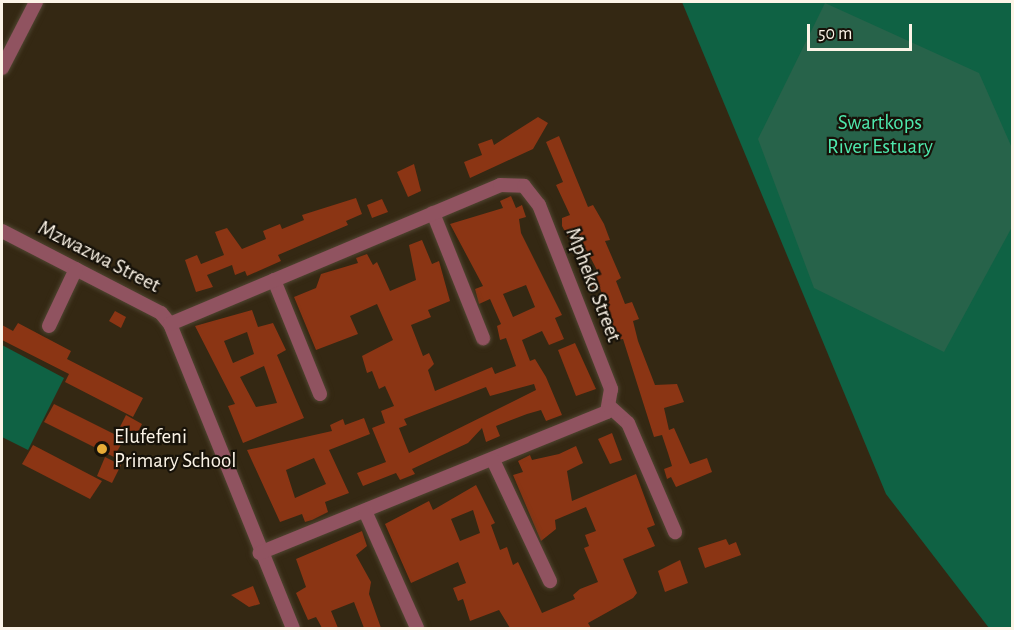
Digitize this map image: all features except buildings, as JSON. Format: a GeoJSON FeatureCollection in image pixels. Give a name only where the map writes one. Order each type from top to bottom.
{"type":"FeatureCollection","features":[{"type":"Feature","properties":{"kind":"street"},"geometry":{"type":"LineString","coordinates":[[2,68],[36,2]]}},
{"type":"Feature","properties":{"kind":"street","name":"Mpheko Street"},"geometry":{"type":"LineString","coordinates":[[170,324],[507,183],[530,189],[611,389],[609,406]]}},
{"type":"Feature","properties":{"kind":"street"},"geometry":{"type":"LineString","coordinates":[[433,213],[483,338]]}},
{"type":"Feature","properties":{"kind":"street","name":"Mzwazwa Street"},"geometry":{"type":"LineString","coordinates":[[2,231],[161,313],[170,324],[260,553],[293,628]]}},
{"type":"Feature","properties":{"kind":"street"},"geometry":{"type":"LineString","coordinates":[[49,326],[76,269]]}},
{"type":"Feature","properties":{"kind":"street"},"geometry":{"type":"LineString","coordinates":[[274,280],[320,394]]}},
{"type":"Feature","properties":{"kind":"street"},"geometry":{"type":"LineString","coordinates":[[260,553],[596,418],[609,406],[628,423],[675,532]]}},
{"type":"Feature","properties":{"kind":"street"},"geometry":{"type":"LineString","coordinates":[[493,460],[550,581]]}},
{"type":"Feature","properties":{"kind":"street"},"geometry":{"type":"LineString","coordinates":[[365,511],[417,628]]}},
{"type":"Feature","properties":{"kind":"green space","name":"Swartkops River Estuary"},"geometry":{"type":"Polygon","coordinates":[[[682,2],[1012,2],[1012,628],[989,628],[886,494],[682,2]]]}},
{"type":"Feature","properties":{"kind":"green space"},"geometry":{"type":"Polygon","coordinates":[[[825,3],[979,73],[1012,148],[1012,227],[944,352],[814,288],[758,139],[825,3]]]}},
{"type":"Feature","properties":{"kind":"green space"},"geometry":{"type":"Polygon","coordinates":[[[2,345],[64,378],[28,450],[2,437],[2,345]]]}},
{"type":"Feature","properties":{"kind":"place","name":"Elufefeni Primary School"},"geometry":{"type":"Point","coordinates":[102,449]}}]}
